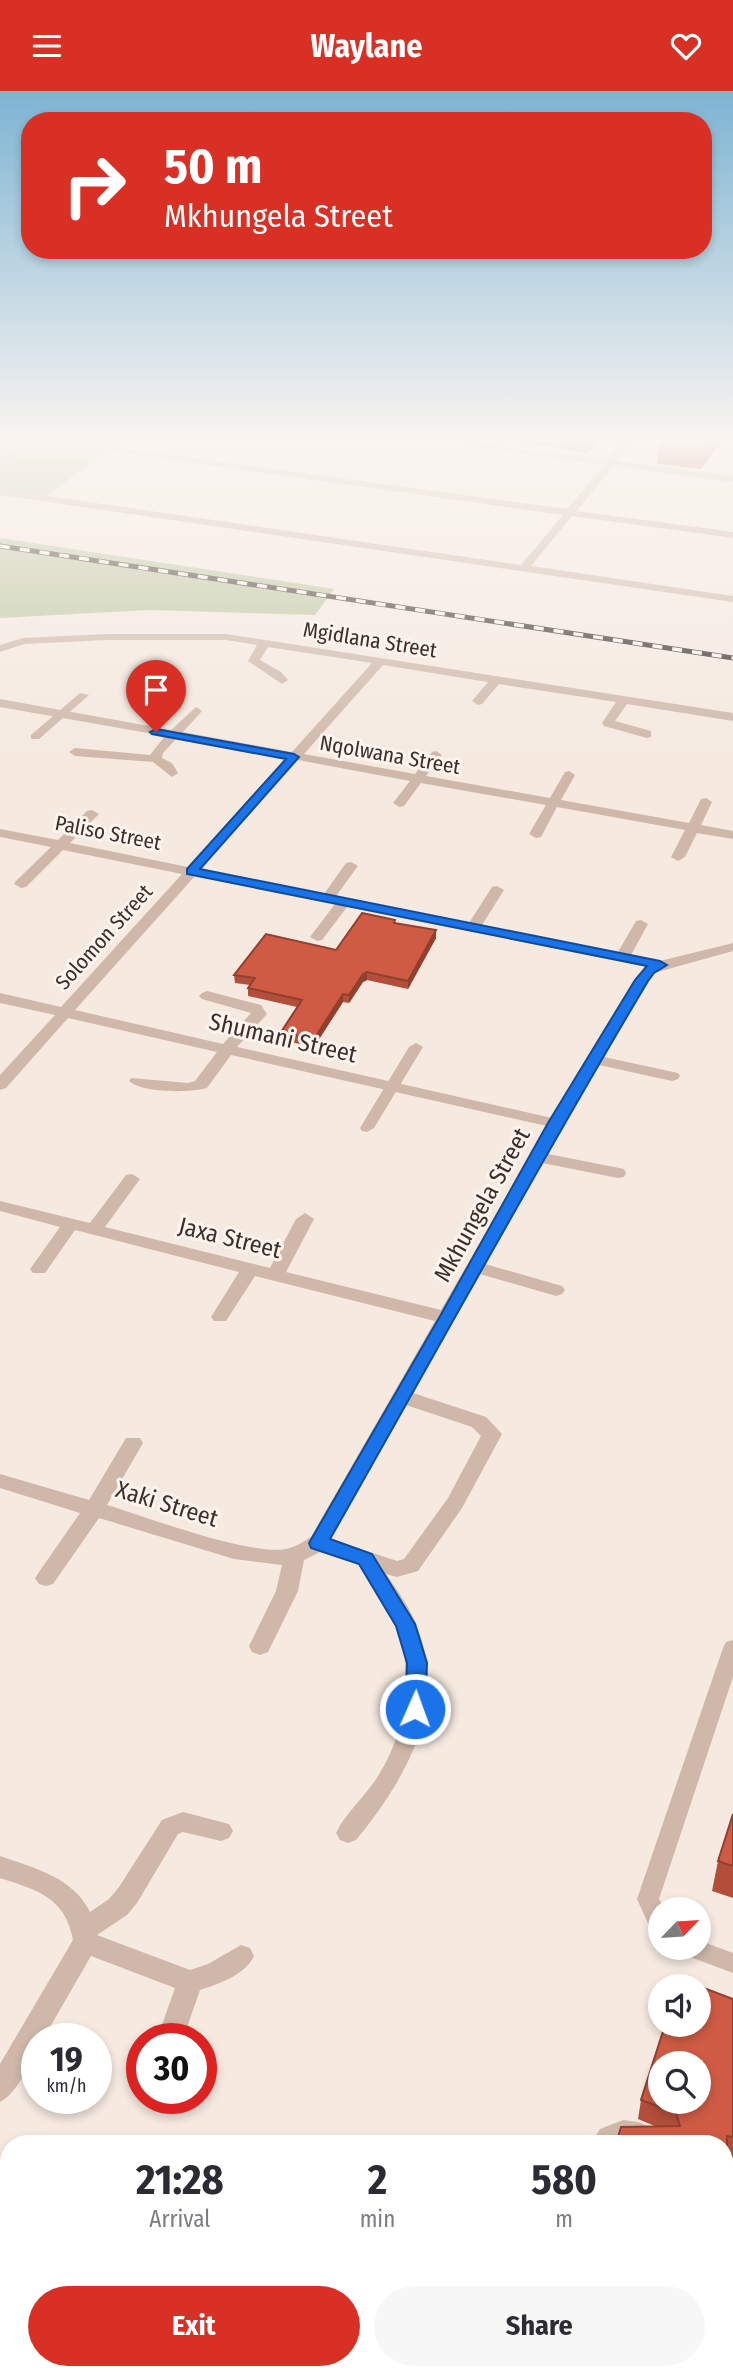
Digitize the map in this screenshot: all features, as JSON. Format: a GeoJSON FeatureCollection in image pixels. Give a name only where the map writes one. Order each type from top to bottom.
{"type":"FeatureCollection","features":[{"type":"Feature","properties":{"kind":"street"},"geometry":{"type":"LineString","coordinates":[[385,548],[733,599]]}},
{"type":"Feature","properties":{"kind":"street"},"geometry":{"type":"LineString","coordinates":[[524,568],[541,548]]}},
{"type":"Feature","properties":{"kind":"street","name":"Mgidlana Street"},"geometry":{"type":"LineString","coordinates":[[0,649],[23,641],[211,636],[265,642],[733,717]]}},
{"type":"Feature","properties":{"kind":"street"},"geometry":{"type":"LineString","coordinates":[[265,642],[254,660],[282,680]]}},
{"type":"Feature","properties":{"kind":"street","name":"Solomon Street"},"geometry":{"type":"LineString","coordinates":[[0,1085],[380,661]]}},
{"type":"Feature","properties":{"kind":"street"},"geometry":{"type":"LineString","coordinates":[[478,701],[497,680]]}},
{"type":"Feature","properties":{"kind":"street"},"geometry":{"type":"LineString","coordinates":[[624,700],[608,723],[647,734]]}},
{"type":"Feature","properties":{"kind":"street","name":"Nqolwana Street"},"geometry":{"type":"LineString","coordinates":[[0,703],[733,835]]}},
{"type":"Feature","properties":{"kind":"street"},"geometry":{"type":"LineString","coordinates":[[156,759],[157,752],[196,711]]}},
{"type":"Feature","properties":{"kind":"street"},"geometry":{"type":"LineString","coordinates":[[75,752],[156,759],[168,766],[172,773]]}},
{"type":"Feature","properties":{"kind":"street"},"geometry":{"type":"LineString","coordinates":[[399,803],[436,755]]}},
{"type":"Feature","properties":{"kind":"street"},"geometry":{"type":"LineString","coordinates":[[536,834],[569,775]]}},
{"type":"Feature","properties":{"kind":"street"},"geometry":{"type":"LineString","coordinates":[[678,857],[706,802]]}},
{"type":"Feature","properties":{"kind":"street"},"geometry":{"type":"LineString","coordinates":[[20,884],[92,814]]}},
{"type":"Feature","properties":{"kind":"street","name":"Paliso Street"},"geometry":{"type":"LineString","coordinates":[[0,833],[660,965]]}},
{"type":"Feature","properties":{"kind":"street"},"geometry":{"type":"LineString","coordinates":[[327,899],[351,866]]}},
{"type":"Feature","properties":{"kind":"street"},"geometry":{"type":"LineString","coordinates":[[473,927],[497,890]]}},
{"type":"Feature","properties":{"kind":"street"},"geometry":{"type":"LineString","coordinates":[[317,937],[343,902]]}},
{"type":"Feature","properties":{"kind":"street"},"geometry":{"type":"LineString","coordinates":[[623,956],[641,924]]}},
{"type":"Feature","properties":{"kind":"street"},"geometry":{"type":"LineString","coordinates":[[660,965],[733,947]]}},
{"type":"Feature","properties":{"kind":"street","name":"Mkhungela Street"},"geometry":{"type":"LineString","coordinates":[[318,1543],[555,1123],[642,980],[649,970],[660,965]]}},
{"type":"Feature","properties":{"kind":"street"},"geometry":{"type":"LineString","coordinates":[[137,1081],[195,1087],[205,1082],[227,1049],[259,1010],[247,1004],[207,996]]}},
{"type":"Feature","properties":{"kind":"street","name":"Shumani Street"},"geometry":{"type":"LineString","coordinates":[[0,998],[555,1123]]}},
{"type":"Feature","properties":{"kind":"street"},"geometry":{"type":"LineString","coordinates":[[594,1059],[672,1076]]}},
{"type":"Feature","properties":{"kind":"street"},"geometry":{"type":"LineString","coordinates":[[537,1157],[618,1173]]}},
{"type":"Feature","properties":{"kind":"street"},"geometry":{"type":"LineString","coordinates":[[93,1229],[132,1179]]}},
{"type":"Feature","properties":{"kind":"street","name":"Jaxa Street"},"geometry":{"type":"LineString","coordinates":[[0,1206],[447,1318]]}},
{"type":"Feature","properties":{"kind":"street"},"geometry":{"type":"LineString","coordinates":[[275,1275],[305,1219]]}},
{"type":"Feature","properties":{"kind":"street"},"geometry":{"type":"LineString","coordinates":[[39,1269],[71,1224]]}},
{"type":"Feature","properties":{"kind":"street"},"geometry":{"type":"LineString","coordinates":[[475,1267],[556,1290]]}},
{"type":"Feature","properties":{"kind":"street"},"geometry":{"type":"LineString","coordinates":[[220,1317],[250,1269]]}},
{"type":"Feature","properties":{"kind":"street"},"geometry":{"type":"LineString","coordinates":[[260,1646],[286,1591],[294,1557],[318,1543],[397,1569],[411,1565],[455,1503],[492,1437],[488,1428],[479,1422],[402,1397]]}},
{"type":"Feature","properties":{"kind":"street"},"geometry":{"type":"LineString","coordinates":[[46,1578],[94,1509],[133,1443]]}},
{"type":"Feature","properties":{"kind":"street","name":"Xaki Street"},"geometry":{"type":"LineString","coordinates":[[0,1481],[234,1551],[268,1558],[294,1557]]}},
{"type":"Feature","properties":{"kind":"street"},"geometry":{"type":"LineString","coordinates":[[348,1833],[373,1803],[396,1766],[407,1744],[415,1709],[417,1663],[405,1624],[366,1559]]}},
{"type":"Feature","properties":{"kind":"street"},"geometry":{"type":"LineString","coordinates":[[0,2089],[85,1936],[128,1895],[170,1827],[183,1822],[221,1831]]}},
{"type":"Feature","properties":{"kind":"street"},"geometry":{"type":"LineString","coordinates":[[0,1867],[50,1884],[71,1901],[85,1936],[190,1982],[216,1973],[241,1956]]}},
{"type":"Feature","properties":{"kind":"street"},"geometry":{"type":"LineString","coordinates":[[176,2023],[190,1982]]}},
{"type":"Feature","properties":{"kind":"lane"},"geometry":{"type":"LineString","coordinates":[[35,737],[84,695]]}},
{"type":"Feature","properties":{"kind":"lane"},"geometry":{"type":"LineString","coordinates":[[367,1128],[416,1047]]}},
{"type":"Feature","properties":{"kind":"lane"},"geometry":{"type":"LineString","coordinates":[[649,1897],[733,1648]]}},
{"type":"Feature","properties":{"kind":"lane"},"geometry":{"type":"LineString","coordinates":[[711,1955],[733,1963]]}},
{"type":"Feature","properties":{"kind":"lane"},"geometry":{"type":"LineString","coordinates":[[612,2135],[625,2131],[636,2135]]}},
{"type":"Feature","properties":{"kind":"green space"},"geometry":{"type":"Polygon","coordinates":[[[0,548],[64,548],[334,589],[315,615],[149,610],[0,618],[0,548]]]}},
{"type":"Feature","properties":{"kind":"building"},"geometry":{"type":"Polygon","coordinates":[[[362,913],[395,920],[394,923],[436,930],[408,981],[367,972],[349,995],[343,994],[314,1039],[281,1032],[302,1000],[248,988],[255,978],[234,975],[266,934],[336,950],[362,913]]]}},
{"type":"Feature","properties":{"kind":"building"},"geometry":{"type":"Polygon","coordinates":[[[733,1814],[733,1866],[718,1861],[733,1814]]]}},
{"type":"Feature","properties":{"kind":"building"},"geometry":{"type":"Polygon","coordinates":[[[711,1991],[733,1999],[733,2135],[619,2135],[621,2127],[680,2126],[676,2114],[711,2114],[711,2051],[657,2051],[661,2037],[711,2037],[711,1991]]]}},
{"type":"Feature","properties":{"kind":"building"},"geometry":{"type":"Polygon","coordinates":[[[648,2078],[648,2103],[641,2100],[648,2078]]]}},
{"type":"Feature","properties":{"kind":"railway"},"geometry":{"type":"LineString","coordinates":[[12,548],[733,658]]}},
{"type":"Feature","properties":{"kind":"route"},"geometry":{"type":"LineString","coordinates":[[156,732],[294,757],[192,871],[660,965],[649,970],[642,980],[555,1123],[318,1543],[366,1559],[405,1624],[417,1663],[415,1709]]}}]}
